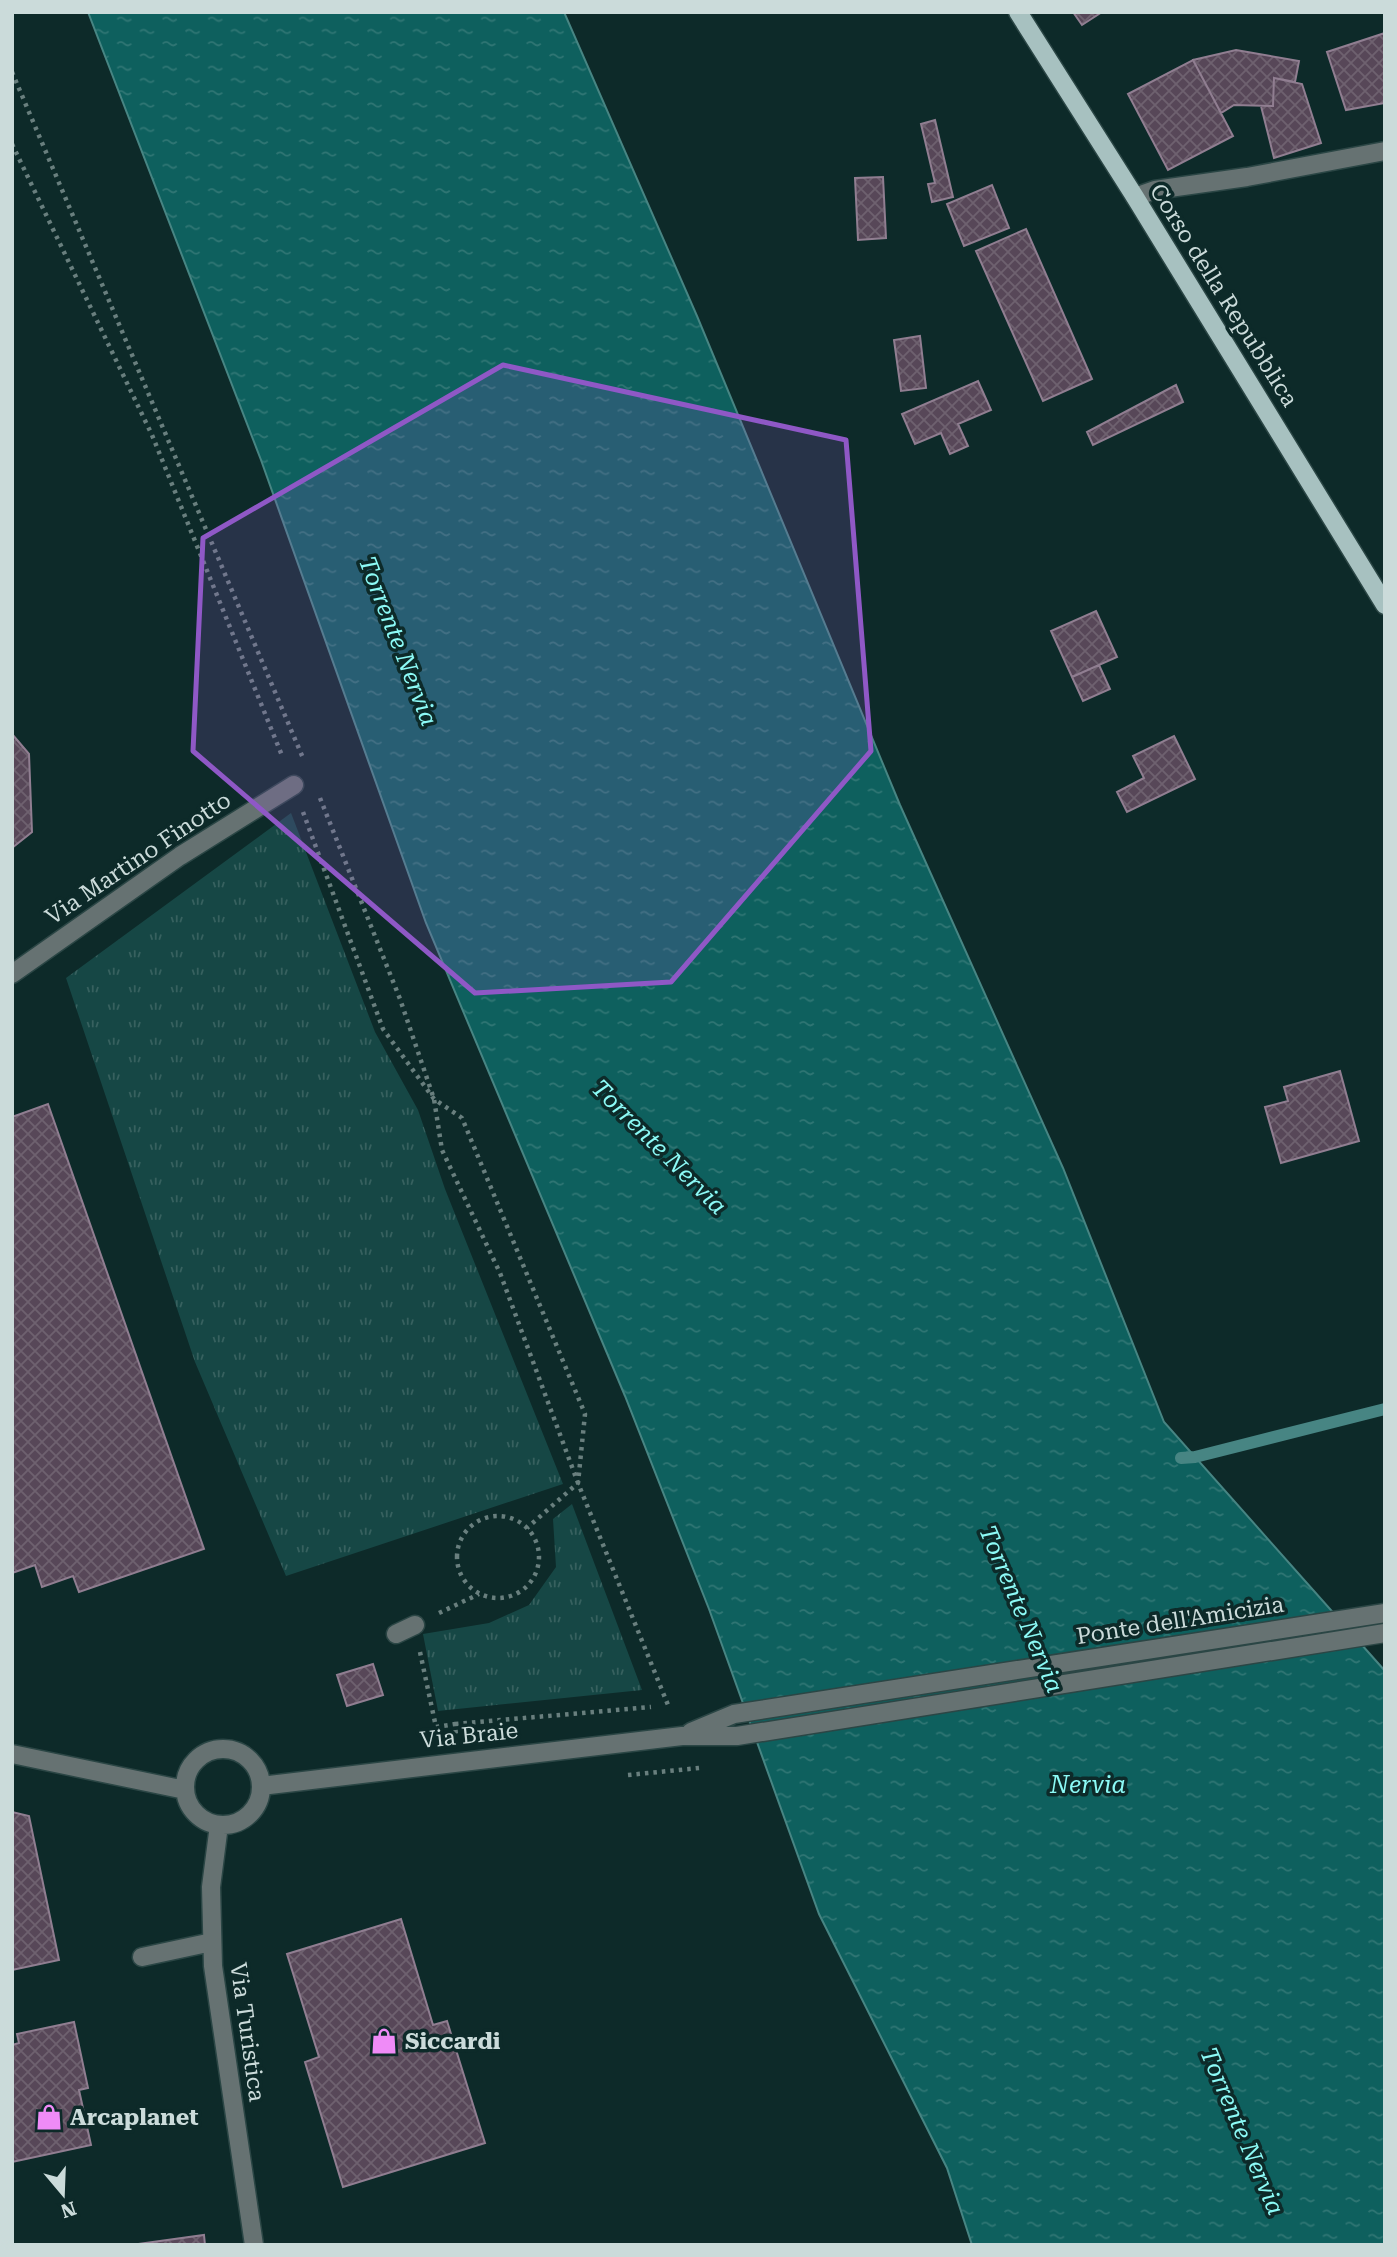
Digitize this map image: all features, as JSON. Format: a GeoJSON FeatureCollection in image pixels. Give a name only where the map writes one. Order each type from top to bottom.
{"type":"FeatureCollection","features":[{"type":"Feature","properties":{"kind":"main road","name":"Corso della Repubblica"},"geometry":{"type":"LineString","coordinates":[[1018,12],[1135,197],[1385,605]]}},
{"type":"Feature","properties":{"kind":"street"},"geometry":{"type":"LineString","coordinates":[[1135,197],[1155,190],[1247,177],[1385,151]]}},
{"type":"Feature","properties":{"kind":"street","name":"Via Martino Finotto"},"geometry":{"type":"LineString","coordinates":[[12,974],[180,856],[294,785]]}},
{"type":"Feature","properties":{"kind":"street","name":"Ponte dell'Amicizia"},"geometry":{"type":"LineString","coordinates":[[682,1736],[734,1714],[1385,1613]]}},
{"type":"Feature","properties":{"kind":"street"},"geometry":{"type":"LineString","coordinates":[[396,1634],[415,1625]]}},
{"type":"Feature","properties":{"kind":"street","name":"Ponte dell'Amicizia"},"geometry":{"type":"LineString","coordinates":[[682,1736],[737,1735],[1385,1633]]}},
{"type":"Feature","properties":{"kind":"street","name":"Via Braie"},"geometry":{"type":"LineString","coordinates":[[261,1786],[682,1736]]}},
{"type":"Feature","properties":{"kind":"street"},"geometry":{"type":"LineString","coordinates":[[221,1749],[233,1750],[253,1763],[261,1786],[254,1810],[233,1824],[219,1825],[196,1814],[185,1790],[186,1777],[199,1757],[221,1749]]}},
{"type":"Feature","properties":{"kind":"street"},"geometry":{"type":"LineString","coordinates":[[12,1754],[185,1790]]}},
{"type":"Feature","properties":{"kind":"street","name":"Via Turistica"},"geometry":{"type":"LineString","coordinates":[[219,1825],[211,1887],[212,1942],[254,2245]]}},
{"type":"Feature","properties":{"kind":"street"},"geometry":{"type":"LineString","coordinates":[[142,1957],[212,1942]]}},
{"type":"Feature","properties":{"kind":"path"},"geometry":{"type":"LineString","coordinates":[[12,72],[306,766]]}},
{"type":"Feature","properties":{"kind":"path"},"geometry":{"type":"LineString","coordinates":[[317,792],[400,999],[434,1099],[442,1150],[500,1273],[578,1483],[668,1706],[455,1724]]}},
{"type":"Feature","properties":{"kind":"path"},"geometry":{"type":"LineString","coordinates":[[527,1528],[578,1483]]}},
{"type":"Feature","properties":{"kind":"path"},"geometry":{"type":"LineString","coordinates":[[487,1517],[516,1520],[527,1528],[538,1550],[534,1575],[517,1593],[505,1598],[479,1594],[468,1586],[460,1574],[456,1559],[464,1533],[475,1522],[487,1517]]}},
{"type":"Feature","properties":{"kind":"path"},"geometry":{"type":"LineString","coordinates":[[430,1700],[415,1625],[479,1594]]}},
{"type":"Feature","properties":{"kind":"highlighted area"},"geometry":{"type":"Polygon","coordinates":[[[503,365],[846,440],[871,751],[671,982],[475,993],[193,751],[203,538],[503,365]]]}},
{"type":"Feature","properties":{"kind":"green space"},"geometry":{"type":"Polygon","coordinates":[[[291,813],[375,1032],[418,1110],[445,1189],[563,1484],[286,1576],[195,1362],[66,978],[291,813]]]}},
{"type":"Feature","properties":{"kind":"green space"},"geometry":{"type":"Polygon","coordinates":[[[572,1504],[642,1690],[438,1711],[423,1634],[489,1623],[529,1605],[556,1567],[553,1519],[572,1504]]]}},
{"type":"Feature","properties":{"kind":"water","name":"Nervia"},"geometry":{"type":"Polygon","coordinates":[[[88,12],[564,12],[697,316],[900,805],[1063,1168],[1164,1422],[1385,1671],[1385,2245],[972,2245],[947,2168],[819,1914],[709,1609],[625,1396],[426,923],[261,460],[88,12]]]}},
{"type":"Feature","properties":{"kind":"building"},"geometry":{"type":"Polygon","coordinates":[[[1073,12],[1102,12],[1082,25],[1073,12]]]}},
{"type":"Feature","properties":{"kind":"building"},"geometry":{"type":"Polygon","coordinates":[[[1385,33],[1385,103],[1346,110],[1327,52],[1385,33]]]}},
{"type":"Feature","properties":{"kind":"building"},"geometry":{"type":"Polygon","coordinates":[[[1236,50],[1299,61],[1295,82],[1274,78],[1273,106],[1234,105],[1221,113],[1193,60],[1236,50]]]}},
{"type":"Feature","properties":{"kind":"building"},"geometry":{"type":"Polygon","coordinates":[[[1193,60],[1233,136],[1168,170],[1128,94],[1193,60]]]}},
{"type":"Feature","properties":{"kind":"building"},"geometry":{"type":"Polygon","coordinates":[[[1274,78],[1302,84],[1321,143],[1274,158],[1261,106],[1273,106],[1274,78]]]}},
{"type":"Feature","properties":{"kind":"building"},"geometry":{"type":"Polygon","coordinates":[[[935,120],[953,197],[932,202],[928,184],[935,183],[921,124],[935,120]]]}},
{"type":"Feature","properties":{"kind":"building"},"geometry":{"type":"Polygon","coordinates":[[[883,177],[886,238],[858,240],[855,178],[883,177]]]}},
{"type":"Feature","properties":{"kind":"building"},"geometry":{"type":"Polygon","coordinates":[[[992,185],[1009,228],[964,246],[947,204],[992,185]]]}},
{"type":"Feature","properties":{"kind":"building"},"geometry":{"type":"Polygon","coordinates":[[[1026,229],[1092,379],[1043,401],[976,251],[1026,229]]]}},
{"type":"Feature","properties":{"kind":"building"},"geometry":{"type":"Polygon","coordinates":[[[920,336],[926,388],[901,391],[894,340],[920,336]]]}},
{"type":"Feature","properties":{"kind":"building"},"geometry":{"type":"Polygon","coordinates":[[[978,381],[991,410],[958,424],[968,446],[950,454],[941,433],[915,444],[902,414],[978,381]]]}},
{"type":"Feature","properties":{"kind":"building"},"geometry":{"type":"Polygon","coordinates":[[[1176,385],[1183,402],[1093,445],[1087,432],[1176,385]]]}},
{"type":"Feature","properties":{"kind":"building"},"geometry":{"type":"Polygon","coordinates":[[[1096,611],[1117,657],[1072,677],[1051,631],[1096,611]]]}},
{"type":"Feature","properties":{"kind":"building"},"geometry":{"type":"Polygon","coordinates":[[[1099,665],[1110,689],[1083,701],[1072,677],[1099,665]]]}},
{"type":"Feature","properties":{"kind":"building"},"geometry":{"type":"Polygon","coordinates":[[[12,734],[29,754],[32,832],[12,848],[12,734]]]}},
{"type":"Feature","properties":{"kind":"building"},"geometry":{"type":"Polygon","coordinates":[[[1174,736],[1195,779],[1127,812],[1117,792],[1144,778],[1133,756],[1174,736]]]}},
{"type":"Feature","properties":{"kind":"building"},"geometry":{"type":"Polygon","coordinates":[[[1340,1071],[1359,1141],[1281,1163],[1265,1107],[1288,1101],[1284,1087],[1340,1071]]]}},
{"type":"Feature","properties":{"kind":"building"},"geometry":{"type":"Polygon","coordinates":[[[48,1104],[204,1549],[79,1592],[73,1576],[42,1587],[35,1565],[12,1573],[12,1117],[48,1104]]]}},
{"type":"Feature","properties":{"kind":"building"},"geometry":{"type":"Polygon","coordinates":[[[373,1664],[383,1695],[347,1706],[337,1675],[373,1664]]]}},
{"type":"Feature","properties":{"kind":"building"},"geometry":{"type":"Polygon","coordinates":[[[12,1812],[29,1816],[59,1960],[12,1970],[12,1812]]]}},
{"type":"Feature","properties":{"kind":"building","name":"Siccardi"},"geometry":{"type":"Polygon","coordinates":[[[401,1919],[433,2025],[447,2021],[485,2143],[343,2187],[305,2062],[319,2057],[287,1954],[401,1919]]]}},
{"type":"Feature","properties":{"kind":"building","name":"Arcaplanet"},"geometry":{"type":"Polygon","coordinates":[[[74,2022],[88,2088],[79,2090],[91,2145],[12,2162],[12,2045],[19,2043],[17,2034],[74,2022]]]}},
{"type":"Feature","properties":{"kind":"building"},"geometry":{"type":"Polygon","coordinates":[[[204,2235],[205,2245],[131,2245],[204,2235]]]}},
{"type":"Feature","properties":{"kind":"waterway"},"geometry":{"type":"LineString","coordinates":[[1181,1458],[1195,1457],[1385,1409]]}},
{"type":"Feature","properties":{"kind":"place","name":"Siccardi"},"geometry":{"type":"Point","coordinates":[384,2041]}},
{"type":"Feature","properties":{"kind":"place","name":"Arcaplanet"},"geometry":{"type":"Point","coordinates":[49,2117]}},
{"type":"Feature","properties":{"kind":"water label","name":"Torrente Nervia"},"geometry":{"type":"Point","coordinates":[398,641]}},
{"type":"Feature","properties":{"kind":"water label","name":"Torrente Nervia"},"geometry":{"type":"Point","coordinates":[659,1147]}},
{"type":"Feature","properties":{"kind":"water label","name":"Torrente Nervia"},"geometry":{"type":"Point","coordinates":[1021,1609]}},
{"type":"Feature","properties":{"kind":"water label","name":"Torrente Nervia"},"geometry":{"type":"Point","coordinates":[1242,2131]}}]}
